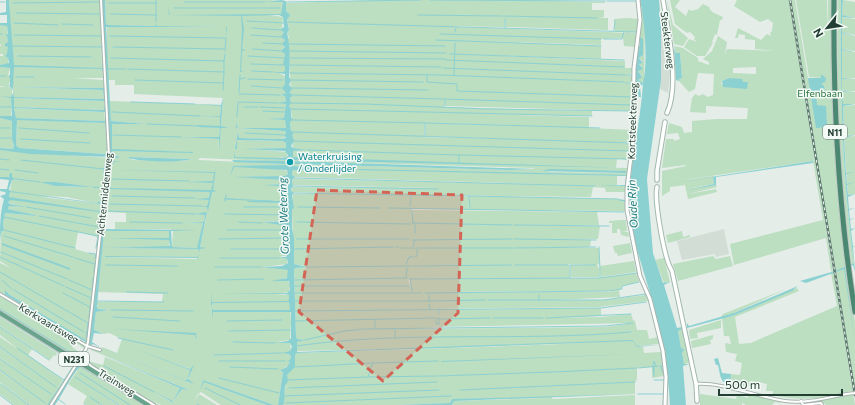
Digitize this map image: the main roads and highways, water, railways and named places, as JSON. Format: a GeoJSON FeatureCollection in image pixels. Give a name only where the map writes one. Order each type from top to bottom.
{"type":"FeatureCollection","features":[{"type":"Feature","properties":{"kind":"highway","name":"N11"},"geometry":{"type":"LineString","coordinates":[[836,0],[835,125],[841,209],[855,312]]}},
{"type":"Feature","properties":{"kind":"highway","name":"N11"},"geometry":{"type":"LineString","coordinates":[[849,266],[855,296]]}},
{"type":"Feature","properties":{"kind":"main road","name":"Steekterweg"},"geometry":{"type":"LineString","coordinates":[[663,0],[673,68],[669,103],[657,167],[657,196],[668,259],[696,384],[697,403]]}},
{"type":"Feature","properties":{"kind":"main road","name":"N231"},"geometry":{"type":"LineString","coordinates":[[0,313],[148,405]]}},
{"type":"Feature","properties":{"kind":"water"},"geometry":{"type":"Polygon","coordinates":[[[6,0],[9,0],[14,65],[102,68],[103,62],[104,76],[102,69],[14,67],[12,91],[11,87],[8,86],[10,85],[10,78],[8,76],[10,75],[10,68],[0,67],[0,65],[9,63],[8,58],[5,56],[7,54],[8,47],[5,46],[8,42],[7,36],[5,35],[8,34],[7,26],[0,25],[0,23],[7,23],[7,15],[0,15],[0,13],[6,12],[6,0]]]}},
{"type":"Feature","properties":{"kind":"water"},"geometry":{"type":"Polygon","coordinates":[[[102,0],[105,0],[106,24],[108,25],[155,26],[157,24],[157,26],[227,27],[227,38],[226,27],[106,27],[111,121],[147,124],[112,124],[112,149],[193,153],[112,151],[112,155],[121,157],[112,159],[112,161],[123,162],[114,162],[111,165],[109,164],[109,157],[31,154],[0,150],[0,148],[13,149],[14,145],[12,139],[12,121],[0,118],[0,116],[12,116],[11,98],[0,96],[11,97],[13,93],[14,97],[104,99],[103,90],[13,87],[105,88],[105,103],[104,101],[14,98],[14,107],[104,110],[105,104],[106,113],[14,108],[16,118],[105,121],[106,115],[106,131],[105,123],[17,120],[16,145],[19,148],[105,154],[107,151],[109,156],[102,0]]]}},
{"type":"Feature","properties":{"kind":"water"},"geometry":{"type":"Polygon","coordinates":[[[282,0],[288,2],[286,3],[286,11],[290,15],[287,20],[289,30],[287,33],[290,55],[289,77],[291,80],[289,85],[292,88],[290,93],[293,95],[290,98],[291,103],[289,106],[293,120],[290,122],[291,131],[294,133],[292,135],[294,141],[291,146],[293,148],[306,150],[293,151],[293,157],[628,168],[291,160],[291,165],[293,166],[355,169],[293,170],[292,175],[295,177],[292,180],[293,186],[291,189],[292,192],[294,192],[292,196],[294,208],[292,210],[292,228],[294,239],[294,264],[307,267],[295,268],[294,270],[296,336],[297,339],[305,340],[297,342],[297,352],[632,340],[633,340],[637,346],[659,345],[637,347],[633,341],[297,353],[295,355],[295,367],[287,375],[288,381],[285,386],[284,403],[283,405],[278,405],[283,372],[280,370],[287,367],[290,362],[287,361],[290,360],[291,356],[282,353],[290,351],[292,347],[290,343],[275,343],[288,341],[291,338],[291,312],[213,312],[212,319],[212,308],[213,310],[290,310],[289,302],[213,303],[211,306],[212,291],[212,302],[288,301],[289,299],[289,295],[285,294],[215,294],[287,293],[290,290],[289,281],[271,281],[287,278],[288,270],[261,267],[282,266],[288,263],[287,259],[279,257],[286,257],[288,253],[287,250],[281,249],[288,246],[286,238],[288,238],[288,226],[262,222],[288,221],[288,210],[286,207],[288,203],[249,202],[246,200],[226,199],[224,201],[226,195],[226,198],[247,200],[249,201],[288,201],[288,195],[286,193],[288,187],[264,185],[287,184],[287,180],[234,177],[285,176],[288,174],[287,170],[234,167],[230,177],[233,166],[288,165],[288,160],[234,158],[235,151],[235,157],[281,158],[287,157],[288,155],[285,151],[243,149],[286,148],[286,143],[283,141],[237,140],[237,149],[235,149],[238,131],[239,138],[286,138],[284,135],[286,133],[285,131],[236,128],[236,120],[237,127],[239,128],[286,128],[285,120],[268,119],[284,118],[286,104],[278,103],[286,101],[285,96],[280,95],[286,93],[282,88],[285,84],[285,74],[273,72],[284,72],[285,70],[285,66],[283,65],[285,54],[281,51],[285,47],[282,44],[285,40],[281,37],[284,32],[280,30],[284,27],[283,17],[279,15],[242,16],[244,29],[242,49],[246,50],[242,51],[241,71],[243,72],[240,72],[242,29],[241,16],[169,15],[168,7],[170,15],[281,14],[283,2],[265,2],[282,0]]]}},
{"type":"Feature","properties":{"kind":"water","name":"Oude Rijn"},"geometry":{"type":"Polygon","coordinates":[[[640,0],[659,0],[661,24],[661,80],[647,179],[653,253],[663,283],[670,282],[664,285],[677,328],[682,327],[679,314],[683,328],[678,331],[681,348],[685,350],[682,352],[684,364],[689,364],[683,366],[686,405],[670,405],[667,374],[659,328],[635,243],[631,219],[630,185],[643,84],[640,87],[641,97],[635,97],[635,64],[640,43],[639,36],[643,39],[643,55],[639,58],[643,63],[639,64],[643,69],[638,71],[642,77],[638,80],[643,83],[646,53],[640,0]]]}},
{"type":"Feature","properties":{"kind":"water"},"geometry":{"type":"Polygon","coordinates":[[[841,0],[843,0],[842,15],[855,18],[842,17],[842,32],[855,36],[842,33],[842,49],[855,52],[842,50],[842,78],[855,78],[842,79],[842,91],[855,91],[842,92],[843,104],[855,104],[843,106],[844,136],[855,135],[844,138],[846,173],[855,172],[846,174],[847,184],[855,182],[847,185],[848,195],[855,194],[848,197],[849,209],[855,208],[849,210],[850,219],[855,218],[850,220],[851,229],[855,228],[851,231],[853,246],[855,246],[853,247],[855,272],[853,265],[845,269],[855,342],[844,269],[806,283],[800,281],[835,271],[854,263],[844,164],[841,66],[841,0]]]}},
{"type":"Feature","properties":{"kind":"water"},"geometry":{"type":"Polygon","coordinates":[[[674,48],[676,53],[680,53],[682,78],[679,79],[679,81],[676,80],[674,48]]]}},
{"type":"Feature","properties":{"kind":"water"},"geometry":{"type":"Polygon","coordinates":[[[821,74],[826,78],[825,82],[821,84],[824,86],[825,92],[816,93],[817,105],[826,106],[827,127],[816,128],[808,78],[821,78],[821,74]]]}},
{"type":"Feature","properties":{"kind":"water"},"geometry":{"type":"Polygon","coordinates":[[[729,78],[742,79],[743,82],[748,82],[747,89],[723,87],[722,81],[729,78]]]}},
{"type":"Feature","properties":{"kind":"water"},"geometry":{"type":"Polygon","coordinates":[[[223,98],[221,126],[229,128],[221,128],[219,151],[219,139],[181,137],[219,137],[220,128],[199,127],[196,125],[220,126],[220,117],[200,116],[220,116],[221,106],[194,104],[221,105],[223,98]]]}},
{"type":"Feature","properties":{"kind":"water"},"geometry":{"type":"Polygon","coordinates":[[[127,157],[191,159],[179,161],[159,161],[131,159],[127,157]]]}},
{"type":"Feature","properties":{"kind":"water"},"geometry":{"type":"Polygon","coordinates":[[[232,160],[287,161],[287,164],[234,162],[232,160]]]}},
{"type":"Feature","properties":{"kind":"water"},"geometry":{"type":"Polygon","coordinates":[[[291,161],[535,169],[509,170],[293,164],[291,161]]]}},
{"type":"Feature","properties":{"kind":"water"},"geometry":{"type":"Polygon","coordinates":[[[813,161],[813,163],[716,177],[716,185],[687,190],[714,184],[713,177],[666,184],[813,161]]]}},
{"type":"Feature","properties":{"kind":"water"},"geometry":{"type":"Polygon","coordinates":[[[109,166],[111,166],[109,185],[111,188],[211,190],[213,183],[188,182],[213,181],[214,173],[113,170],[215,172],[216,167],[213,190],[217,191],[212,192],[208,211],[207,207],[200,206],[207,206],[209,200],[195,199],[209,198],[210,192],[109,189],[105,229],[198,230],[171,231],[172,247],[197,248],[203,223],[182,223],[204,222],[205,215],[194,214],[207,212],[200,247],[206,248],[200,249],[199,252],[198,249],[104,248],[170,246],[169,240],[108,238],[169,238],[169,231],[104,231],[97,306],[98,309],[109,310],[96,312],[94,330],[103,334],[94,333],[92,342],[100,347],[93,344],[90,346],[2,293],[5,294],[5,290],[10,295],[89,342],[109,166]]]}},
{"type":"Feature","properties":{"kind":"water"},"geometry":{"type":"Polygon","coordinates":[[[550,169],[626,171],[626,173],[541,171],[550,169]]]}},
{"type":"Feature","properties":{"kind":"water"},"geometry":{"type":"Polygon","coordinates":[[[356,170],[627,175],[626,209],[624,201],[620,201],[618,199],[625,200],[625,186],[595,186],[625,185],[626,176],[356,170]]]}},
{"type":"Feature","properties":{"kind":"water"},"geometry":{"type":"Polygon","coordinates":[[[10,173],[12,173],[12,177],[16,179],[12,180],[9,189],[10,191],[97,203],[102,200],[101,207],[100,204],[10,192],[9,197],[99,211],[101,208],[100,219],[99,212],[11,200],[8,202],[10,204],[26,207],[9,206],[8,209],[39,216],[5,213],[3,224],[4,230],[1,232],[0,241],[1,214],[4,199],[0,196],[6,194],[5,192],[0,191],[0,189],[7,189],[9,180],[0,179],[0,177],[9,177],[10,173]]]}},
{"type":"Feature","properties":{"kind":"water"},"geometry":{"type":"Polygon","coordinates":[[[40,182],[56,182],[93,187],[55,186],[40,182]]]}},
{"type":"Feature","properties":{"kind":"water"},"geometry":{"type":"Polygon","coordinates":[[[2,243],[70,268],[70,270],[2,245],[2,243]]]}},
{"type":"Feature","properties":{"kind":"water"},"geometry":{"type":"Polygon","coordinates":[[[199,254],[197,260],[197,258],[105,257],[197,257],[199,254]]]}},
{"type":"Feature","properties":{"kind":"water"},"geometry":{"type":"Polygon","coordinates":[[[798,286],[792,291],[732,316],[687,328],[687,323],[689,326],[734,313],[798,286]]]}},
{"type":"Feature","properties":{"kind":"water"},"geometry":{"type":"Polygon","coordinates":[[[112,329],[196,333],[197,340],[195,335],[112,329]]]}},
{"type":"Feature","properties":{"kind":"water"},"geometry":{"type":"Polygon","coordinates":[[[104,349],[185,380],[187,380],[190,370],[135,349],[190,369],[194,365],[188,379],[194,384],[104,349]]]}},
{"type":"Feature","properties":{"kind":"water"},"geometry":{"type":"Polygon","coordinates":[[[100,354],[189,390],[182,389],[171,404],[172,402],[154,392],[173,401],[180,388],[100,354]]]}},
{"type":"Feature","properties":{"kind":"water"},"geometry":{"type":"Polygon","coordinates":[[[636,354],[441,362],[441,361],[636,354]]]}},
{"type":"Feature","properties":{"kind":"water"},"geometry":{"type":"Polygon","coordinates":[[[718,358],[722,373],[731,374],[730,385],[724,383],[721,378],[718,365],[716,365],[714,359],[718,358]]]}},
{"type":"Feature","properties":{"kind":"water"},"geometry":{"type":"Polygon","coordinates":[[[78,364],[145,405],[80,367],[55,405],[52,405],[78,364]]]}},
{"type":"Feature","properties":{"kind":"water"},"geometry":{"type":"Polygon","coordinates":[[[203,380],[274,405],[267,405],[204,382],[200,390],[203,380]]]}},
{"type":"Feature","properties":{"kind":"water"},"geometry":{"type":"Polygon","coordinates":[[[638,394],[454,401],[452,405],[396,405],[450,403],[452,399],[638,394]]]}},
{"type":"Feature","properties":{"kind":"waterway"},"geometry":{"type":"LineString","coordinates":[[156,0],[156,22]]}},
{"type":"Feature","properties":{"kind":"waterway"},"geometry":{"type":"LineString","coordinates":[[288,2],[421,0]]}},
{"type":"Feature","properties":{"kind":"waterway"},"geometry":{"type":"LineString","coordinates":[[430,0],[605,1]]}},
{"type":"Feature","properties":{"kind":"waterway"},"geometry":{"type":"LineString","coordinates":[[607,1],[636,1]]}},
{"type":"Feature","properties":{"kind":"waterway"},"geometry":{"type":"LineString","coordinates":[[0,2],[5,2]]}},
{"type":"Feature","properties":{"kind":"waterway"},"geometry":{"type":"LineString","coordinates":[[13,3],[99,2]]}},
{"type":"Feature","properties":{"kind":"waterway"},"geometry":{"type":"LineString","coordinates":[[185,2],[265,2]]}},
{"type":"Feature","properties":{"kind":"waterway"},"geometry":{"type":"LineString","coordinates":[[109,3],[156,3]]}},
{"type":"Feature","properties":{"kind":"waterway"},"geometry":{"type":"LineString","coordinates":[[174,8],[280,8]]}},
{"type":"Feature","properties":{"kind":"waterway"},"geometry":{"type":"LineString","coordinates":[[16,13],[99,14]]}},
{"type":"Feature","properties":{"kind":"waterway"},"geometry":{"type":"LineString","coordinates":[[111,14],[156,15]]}},
{"type":"Feature","properties":{"kind":"waterway"},"geometry":{"type":"LineString","coordinates":[[418,15],[501,16]]}},
{"type":"Feature","properties":{"kind":"waterway"},"geometry":{"type":"LineString","coordinates":[[503,16],[597,18]]}},
{"type":"Feature","properties":{"kind":"waterway"},"geometry":{"type":"LineString","coordinates":[[505,19],[505,28]]}},
{"type":"Feature","properties":{"kind":"waterway"},"geometry":{"type":"LineString","coordinates":[[247,21],[284,23]]}},
{"type":"Feature","properties":{"kind":"waterway"},"geometry":{"type":"LineString","coordinates":[[614,30],[615,21]]}},
{"type":"Feature","properties":{"kind":"waterway"},"geometry":{"type":"LineString","coordinates":[[287,22],[637,32]]}},
{"type":"Feature","properties":{"kind":"waterway"},"geometry":{"type":"LineString","coordinates":[[14,23],[58,25]]}},
{"type":"Feature","properties":{"kind":"waterway"},"geometry":{"type":"LineString","coordinates":[[62,24],[93,25]]}},
{"type":"Feature","properties":{"kind":"waterway"},"geometry":{"type":"LineString","coordinates":[[455,32],[456,27]]}},
{"type":"Feature","properties":{"kind":"waterway"},"geometry":{"type":"LineString","coordinates":[[252,28],[280,30]]}},
{"type":"Feature","properties":{"kind":"waterway"},"geometry":{"type":"LineString","coordinates":[[604,39],[622,39],[624,32]]}},
{"type":"Feature","properties":{"kind":"waterway"},"geometry":{"type":"LineString","coordinates":[[440,34],[601,39]]}},
{"type":"Feature","properties":{"kind":"waterway"},"geometry":{"type":"LineString","coordinates":[[14,35],[101,36]]}},
{"type":"Feature","properties":{"kind":"waterway"},"geometry":{"type":"LineString","coordinates":[[251,35],[281,37]]}},
{"type":"Feature","properties":{"kind":"waterway"},"geometry":{"type":"LineString","coordinates":[[110,36],[226,38],[225,51]]}},
{"type":"Feature","properties":{"kind":"waterway"},"geometry":{"type":"LineString","coordinates":[[436,40],[601,46]]}},
{"type":"Feature","properties":{"kind":"waterway"},"geometry":{"type":"LineString","coordinates":[[263,43],[282,44]]}},
{"type":"Feature","properties":{"kind":"waterway"},"geometry":{"type":"LineString","coordinates":[[454,75],[455,43]]}},
{"type":"Feature","properties":{"kind":"waterway"},"geometry":{"type":"LineString","coordinates":[[102,44],[102,49]]}},
{"type":"Feature","properties":{"kind":"waterway"},"geometry":{"type":"LineString","coordinates":[[289,44],[445,46]]}},
{"type":"Feature","properties":{"kind":"waterway"},"geometry":{"type":"LineString","coordinates":[[11,46],[102,47]]}},
{"type":"Feature","properties":{"kind":"waterway"},"geometry":{"type":"LineString","coordinates":[[113,47],[224,49]]}},
{"type":"Feature","properties":{"kind":"waterway"},"geometry":{"type":"LineString","coordinates":[[252,49],[281,51]]}},
{"type":"Feature","properties":{"kind":"waterway"},"geometry":{"type":"LineString","coordinates":[[289,51],[446,53]]}},
{"type":"Feature","properties":{"kind":"waterway"},"geometry":{"type":"LineString","coordinates":[[224,61],[225,54]]}},
{"type":"Feature","properties":{"kind":"waterway"},"geometry":{"type":"LineString","coordinates":[[450,54],[624,60]]}},
{"type":"Feature","properties":{"kind":"waterway"},"geometry":{"type":"LineString","coordinates":[[18,56],[91,57]]}},
{"type":"Feature","properties":{"kind":"waterway"},"geometry":{"type":"LineString","coordinates":[[248,56],[284,58]]}},
{"type":"Feature","properties":{"kind":"waterway"},"geometry":{"type":"LineString","coordinates":[[111,58],[224,61],[224,72]]}},
{"type":"Feature","properties":{"kind":"waterway"},"geometry":{"type":"LineString","coordinates":[[290,58],[445,59]]}},
{"type":"Feature","properties":{"kind":"waterway"},"geometry":{"type":"LineString","coordinates":[[446,60],[624,67]]}},
{"type":"Feature","properties":{"kind":"waterway"},"geometry":{"type":"LineString","coordinates":[[251,64],[283,65]]}},
{"type":"Feature","properties":{"kind":"waterway"},"geometry":{"type":"LineString","coordinates":[[290,65],[441,67]]}},
{"type":"Feature","properties":{"kind":"waterway"},"geometry":{"type":"LineString","coordinates":[[443,68],[625,75]]}},
{"type":"Feature","properties":{"kind":"waterway"},"geometry":{"type":"LineString","coordinates":[[108,69],[126,69]]}},
{"type":"Feature","properties":{"kind":"waterway"},"geometry":{"type":"LineString","coordinates":[[128,69],[224,72],[223,90]]}},
{"type":"Feature","properties":{"kind":"waterway"},"geometry":{"type":"LineString","coordinates":[[252,71],[273,72]]}},
{"type":"Feature","properties":{"kind":"waterway"},"geometry":{"type":"LineString","coordinates":[[290,73],[440,75],[624,82]]}},
{"type":"Feature","properties":{"kind":"waterway"},"geometry":{"type":"LineString","coordinates":[[239,92],[240,75]]}},
{"type":"Feature","properties":{"kind":"waterway"},"geometry":{"type":"LineString","coordinates":[[427,75],[427,82],[457,84],[457,91],[632,97]]}},
{"type":"Feature","properties":{"kind":"waterway"},"geometry":{"type":"LineString","coordinates":[[627,75],[632,75]]}},
{"type":"Feature","properties":{"kind":"waterway"},"geometry":{"type":"LineString","coordinates":[[0,76],[6,76]]}},
{"type":"Feature","properties":{"kind":"waterway"},"geometry":{"type":"LineString","coordinates":[[16,77],[34,77]]}},
{"type":"Feature","properties":{"kind":"waterway"},"geometry":{"type":"LineString","coordinates":[[240,79],[245,78]]}},
{"type":"Feature","properties":{"kind":"waterway"},"geometry":{"type":"LineString","coordinates":[[248,79],[284,80]]}},
{"type":"Feature","properties":{"kind":"waterway"},"geometry":{"type":"LineString","coordinates":[[135,80],[223,83]]}},
{"type":"Feature","properties":{"kind":"waterway"},"geometry":{"type":"LineString","coordinates":[[291,80],[423,82]]}},
{"type":"Feature","properties":{"kind":"waterway"},"geometry":{"type":"LineString","coordinates":[[626,83],[633,83]]}},
{"type":"Feature","properties":{"kind":"waterway"},"geometry":{"type":"LineString","coordinates":[[251,86],[282,88]]}},
{"type":"Feature","properties":{"kind":"waterway"},"geometry":{"type":"LineString","coordinates":[[292,88],[428,90]]}},
{"type":"Feature","properties":{"kind":"waterway"},"geometry":{"type":"LineString","coordinates":[[239,94],[280,95]]}},
{"type":"Feature","properties":{"kind":"waterway"},"geometry":{"type":"LineString","coordinates":[[293,95],[442,99]]}},
{"type":"Feature","properties":{"kind":"waterway"},"geometry":{"type":"LineString","coordinates":[[443,99],[631,105]]}},
{"type":"Feature","properties":{"kind":"waterway"},"geometry":{"type":"LineString","coordinates":[[445,100],[445,106]]}},
{"type":"Feature","properties":{"kind":"waterway"},"geometry":{"type":"LineString","coordinates":[[131,102],[195,104]]}},
{"type":"Feature","properties":{"kind":"waterway"},"geometry":{"type":"LineString","coordinates":[[237,117],[238,102],[278,103]]}},
{"type":"Feature","properties":{"kind":"waterway"},"geometry":{"type":"LineString","coordinates":[[291,103],[365,104],[487,109],[631,111]]}},
{"type":"Feature","properties":{"kind":"waterway"},"geometry":{"type":"LineString","coordinates":[[0,107],[12,107]]}},
{"type":"Feature","properties":{"kind":"waterway"},"geometry":{"type":"LineString","coordinates":[[244,107],[258,107]]}},
{"type":"Feature","properties":{"kind":"waterway"},"geometry":{"type":"LineString","coordinates":[[260,107],[285,108]]}},
{"type":"Feature","properties":{"kind":"waterway"},"geometry":{"type":"LineString","coordinates":[[291,109],[424,112]]}},
{"type":"Feature","properties":{"kind":"waterway"},"geometry":{"type":"LineString","coordinates":[[263,111],[285,112]]}},
{"type":"Feature","properties":{"kind":"waterway"},"geometry":{"type":"LineString","coordinates":[[112,112],[200,116]]}},
{"type":"Feature","properties":{"kind":"waterway"},"geometry":{"type":"LineString","coordinates":[[425,112],[592,116]]}},
{"type":"Feature","properties":{"kind":"waterway"},"geometry":{"type":"LineString","coordinates":[[293,120],[425,123]]}},
{"type":"Feature","properties":{"kind":"waterway"},"geometry":{"type":"LineString","coordinates":[[425,136],[425,123],[600,128]]}},
{"type":"Feature","properties":{"kind":"waterway"},"geometry":{"type":"LineString","coordinates":[[147,124],[198,126]]}},
{"type":"Feature","properties":{"kind":"waterway"},"geometry":{"type":"LineString","coordinates":[[0,128],[10,128]]}},
{"type":"Feature","properties":{"kind":"waterway"},"geometry":{"type":"LineString","coordinates":[[19,128],[89,133]]}},
{"type":"Feature","properties":{"kind":"waterway"},"geometry":{"type":"LineString","coordinates":[[292,132],[631,143]]}},
{"type":"Feature","properties":{"kind":"waterway"},"geometry":{"type":"LineString","coordinates":[[245,133],[284,135]]}},
{"type":"Feature","properties":{"kind":"waterway"},"geometry":{"type":"LineString","coordinates":[[113,135],[181,137]]}},
{"type":"Feature","properties":{"kind":"waterway"},"geometry":{"type":"LineString","coordinates":[[0,138],[11,138]]}},
{"type":"Feature","properties":{"kind":"waterway"},"geometry":{"type":"LineString","coordinates":[[21,139],[90,143]]}},
{"type":"Feature","properties":{"kind":"waterway"},"geometry":{"type":"LineString","coordinates":[[293,141],[630,151]]}},
{"type":"Feature","properties":{"kind":"waterway"},"geometry":{"type":"LineString","coordinates":[[307,150],[459,155],[459,162]]}},
{"type":"Feature","properties":{"kind":"waterway"},"geometry":{"type":"LineString","coordinates":[[459,155],[629,159]]}},
{"type":"Feature","properties":{"kind":"waterway"},"geometry":{"type":"LineString","coordinates":[[0,159],[9,160]]}},
{"type":"Feature","properties":{"kind":"waterway"},"geometry":{"type":"LineString","coordinates":[[21,160],[104,169],[106,161]]}},
{"type":"Feature","properties":{"kind":"waterway"},"geometry":{"type":"LineString","coordinates":[[0,169],[9,170]]}},
{"type":"Feature","properties":{"kind":"waterway"},"geometry":{"type":"LineString","coordinates":[[104,169],[104,175]]}},
{"type":"Feature","properties":{"kind":"waterway"},"geometry":{"type":"LineString","coordinates":[[15,170],[38,173]]}},
{"type":"Feature","properties":{"kind":"waterway"},"geometry":{"type":"LineString","coordinates":[[294,178],[595,186]]}},
{"type":"Feature","properties":{"kind":"waterway"},"geometry":{"type":"LineString","coordinates":[[16,179],[40,182]]}},
{"type":"Feature","properties":{"kind":"waterway"},"geometry":{"type":"LineString","coordinates":[[112,179],[189,181]]}},
{"type":"Feature","properties":{"kind":"waterway","name":"Grote Wetering"},"geometry":{"type":"LineString","coordinates":[[293,186],[438,189]]}},
{"type":"Feature","properties":{"kind":"waterway"},"geometry":{"type":"LineString","coordinates":[[93,187],[103,188]]}},
{"type":"Feature","properties":{"kind":"waterway","name":"Grote Wetering"},"geometry":{"type":"LineString","coordinates":[[294,193],[403,195]]}},
{"type":"Feature","properties":{"kind":"waterway"},"geometry":{"type":"LineString","coordinates":[[225,201],[226,195]]}},
{"type":"Feature","properties":{"kind":"waterway"},"geometry":{"type":"LineString","coordinates":[[406,195],[469,196]]}},
{"type":"Feature","properties":{"kind":"waterway"},"geometry":{"type":"LineString","coordinates":[[410,206],[411,195]]}},
{"type":"Feature","properties":{"kind":"waterway"},"geometry":{"type":"LineString","coordinates":[[112,196],[195,198]]}},
{"type":"Feature","properties":{"kind":"waterway"},"geometry":{"type":"LineString","coordinates":[[470,207],[469,196],[618,199]]}},
{"type":"Feature","properties":{"kind":"waterway","name":"Grote Wetering"},"geometry":{"type":"LineString","coordinates":[[226,199],[273,201]]}},
{"type":"Feature","properties":{"kind":"waterway"},"geometry":{"type":"LineString","coordinates":[[109,204],[202,206]]}},
{"type":"Feature","properties":{"kind":"waterway"},"geometry":{"type":"LineString","coordinates":[[26,207],[91,218]]}},
{"type":"Feature","properties":{"kind":"waterway","name":"Grote Wetering"},"geometry":{"type":"LineString","coordinates":[[244,207],[286,207]]}},
{"type":"Feature","properties":{"kind":"waterway"},"geometry":{"type":"LineString","coordinates":[[298,207],[380,208]]}},
{"type":"Feature","properties":{"kind":"waterway","name":"Oude Rijn"},"geometry":{"type":"LineString","coordinates":[[389,208],[624,212]]}},
{"type":"Feature","properties":{"kind":"waterway"},"geometry":{"type":"LineString","coordinates":[[412,210],[413,223]]}},
{"type":"Feature","properties":{"kind":"waterway"},"geometry":{"type":"LineString","coordinates":[[107,211],[195,214]]}},
{"type":"Feature","properties":{"kind":"waterway","name":"Grote Wetering"},"geometry":{"type":"LineString","coordinates":[[225,214],[288,215]]}},
{"type":"Feature","properties":{"kind":"waterway"},"geometry":{"type":"LineString","coordinates":[[39,216],[99,227],[98,231]]}},
{"type":"Feature","properties":{"kind":"waterway"},"geometry":{"type":"LineString","coordinates":[[4,217],[98,236],[96,248]]}},
{"type":"Feature","properties":{"kind":"waterway"},"geometry":{"type":"LineString","coordinates":[[130,222],[182,223]]}},
{"type":"Feature","properties":{"kind":"waterway"},"geometry":{"type":"LineString","coordinates":[[239,222],[262,223]]}},
{"type":"Feature","properties":{"kind":"waterway"},"geometry":{"type":"LineString","coordinates":[[297,222],[410,224]]}},
{"type":"Feature","properties":{"kind":"waterway"},"geometry":{"type":"LineString","coordinates":[[412,223],[512,225]]}},
{"type":"Feature","properties":{"kind":"waterway"},"geometry":{"type":"LineString","coordinates":[[415,224],[415,233]]}},
{"type":"Feature","properties":{"kind":"waterway"},"geometry":{"type":"LineString","coordinates":[[514,225],[609,226]]}},
{"type":"Feature","properties":{"kind":"waterway"},"geometry":{"type":"LineString","coordinates":[[4,230],[75,248]]}},
{"type":"Feature","properties":{"kind":"waterway","name":"Grote Wetering"},"geometry":{"type":"LineString","coordinates":[[227,230],[288,230]]}},
{"type":"Feature","properties":{"kind":"waterway"},"geometry":{"type":"LineString","coordinates":[[4,236],[73,257]]}},
{"type":"Feature","properties":{"kind":"waterway","name":"Grote Wetering"},"geometry":{"type":"LineString","coordinates":[[219,239],[287,238]]}},
{"type":"Feature","properties":{"kind":"waterway"},"geometry":{"type":"LineString","coordinates":[[297,239],[409,239]]}},
{"type":"Feature","properties":{"kind":"waterway"},"geometry":{"type":"LineString","coordinates":[[412,240],[512,239]]}},
{"type":"Feature","properties":{"kind":"waterway"},"geometry":{"type":"LineString","coordinates":[[514,239],[596,240]]}},
{"type":"Feature","properties":{"kind":"waterway"},"geometry":{"type":"LineString","coordinates":[[413,246],[415,240]]}},
{"type":"Feature","properties":{"kind":"waterway","name":"Grote Wetering"},"geometry":{"type":"LineString","coordinates":[[294,249],[394,247]]}},
{"type":"Feature","properties":{"kind":"waterway"},"geometry":{"type":"LineString","coordinates":[[515,248],[596,247]]}},
{"type":"Feature","properties":{"kind":"waterway"},"geometry":{"type":"LineString","coordinates":[[599,247],[600,270]]}},
{"type":"Feature","properties":{"kind":"waterway"},"geometry":{"type":"LineString","coordinates":[[401,248],[415,248]]}},
{"type":"Feature","properties":{"kind":"waterway"},"geometry":{"type":"LineString","coordinates":[[417,248],[513,248]]}},
{"type":"Feature","properties":{"kind":"waterway","name":"Grote Wetering"},"geometry":{"type":"LineString","coordinates":[[231,249],[282,249]]}},
{"type":"Feature","properties":{"kind":"waterway"},"geometry":{"type":"LineString","coordinates":[[415,257],[417,256],[417,249]]}},
{"type":"Feature","properties":{"kind":"waterway"},"geometry":{"type":"LineString","coordinates":[[1,252],[67,279]]}},
{"type":"Feature","properties":{"kind":"waterway"},"geometry":{"type":"LineString","coordinates":[[89,253],[96,254],[95,258]]}},
{"type":"Feature","properties":{"kind":"waterway"},"geometry":{"type":"LineString","coordinates":[[0,257],[64,286]]}},
{"type":"Feature","properties":{"kind":"waterway"},"geometry":{"type":"LineString","coordinates":[[406,264],[409,257],[413,257]]}},
{"type":"Feature","properties":{"kind":"waterway"},"geometry":{"type":"LineString","coordinates":[[75,258],[95,264],[94,272]]}},
{"type":"Feature","properties":{"kind":"waterway","name":"Grote Wetering"},"geometry":{"type":"LineString","coordinates":[[220,258],[279,258]]}},
{"type":"Feature","properties":{"kind":"waterway"},"geometry":{"type":"LineString","coordinates":[[106,265],[177,266]]}},
{"type":"Feature","properties":{"kind":"waterway"},"geometry":{"type":"LineString","coordinates":[[414,266],[511,265]]}},
{"type":"Feature","properties":{"kind":"waterway"},"geometry":{"type":"LineString","coordinates":[[515,265],[568,265]]}},
{"type":"Feature","properties":{"kind":"waterway"},"geometry":{"type":"LineString","coordinates":[[570,277],[570,265],[595,265]]}},
{"type":"Feature","properties":{"kind":"waterway"},"geometry":{"type":"LineString","coordinates":[[307,267],[412,266]]}},
{"type":"Feature","properties":{"kind":"waterway"},"geometry":{"type":"LineString","coordinates":[[215,267],[261,267]]}},
{"type":"Feature","properties":{"kind":"waterway"},"geometry":{"type":"LineString","coordinates":[[406,277],[407,268]]}},
{"type":"Feature","properties":{"kind":"waterway"},"geometry":{"type":"LineString","coordinates":[[0,272],[88,323],[86,338]]}},
{"type":"Feature","properties":{"kind":"waterway"},"geometry":{"type":"LineString","coordinates":[[409,279],[600,278],[637,273]]}},
{"type":"Feature","properties":{"kind":"waterway"},"geometry":{"type":"LineString","coordinates":[[92,293],[93,278]]}},
{"type":"Feature","properties":{"kind":"waterway"},"geometry":{"type":"LineString","coordinates":[[295,280],[407,278]]}},
{"type":"Feature","properties":{"kind":"waterway"},"geometry":{"type":"LineString","coordinates":[[218,280],[264,279]]}},
{"type":"Feature","properties":{"kind":"waterway"},"geometry":{"type":"LineString","coordinates":[[410,279],[412,291]]}},
{"type":"Feature","properties":{"kind":"waterway"},"geometry":{"type":"LineString","coordinates":[[2,280],[12,289]]}},
{"type":"Feature","properties":{"kind":"waterway"},"geometry":{"type":"LineString","coordinates":[[69,280],[92,290]]}},
{"type":"Feature","properties":{"kind":"waterway"},"geometry":{"type":"LineString","coordinates":[[425,293],[608,291],[622,289],[622,286],[639,282]]}},
{"type":"Feature","properties":{"kind":"waterway"},"geometry":{"type":"LineString","coordinates":[[294,286],[409,286]]}},
{"type":"Feature","properties":{"kind":"waterway"},"geometry":{"type":"LineString","coordinates":[[66,287],[91,298],[91,301]]}},
{"type":"Feature","properties":{"kind":"waterway"},"geometry":{"type":"LineString","coordinates":[[14,290],[84,332]]}},
{"type":"Feature","properties":{"kind":"waterway"},"geometry":{"type":"LineString","coordinates":[[127,292],[168,293]]}},
{"type":"Feature","properties":{"kind":"waterway"},"geometry":{"type":"LineString","coordinates":[[63,293],[90,307],[89,318]]}},
{"type":"Feature","properties":{"kind":"waterway"},"geometry":{"type":"LineString","coordinates":[[295,293],[422,293]]}},
{"type":"Feature","properties":{"kind":"waterway"},"geometry":{"type":"LineString","coordinates":[[488,300],[604,300],[646,294]]}},
{"type":"Feature","properties":{"kind":"waterway"},"geometry":{"type":"LineString","coordinates":[[293,301],[429,301],[429,295]]}},
{"type":"Feature","properties":{"kind":"waterway"},"geometry":{"type":"LineString","coordinates":[[539,295],[539,300]]}},
{"type":"Feature","properties":{"kind":"waterway"},"geometry":{"type":"LineString","coordinates":[[429,301],[485,300]]}},
{"type":"Feature","properties":{"kind":"waterway"},"geometry":{"type":"LineString","coordinates":[[96,301],[164,302]]}},
{"type":"Feature","properties":{"kind":"waterway"},"geometry":{"type":"LineString","coordinates":[[295,311],[601,308],[646,302]]}},
{"type":"Feature","properties":{"kind":"waterway"},"geometry":{"type":"LineString","coordinates":[[429,304],[430,309]]}},
{"type":"Feature","properties":{"kind":"waterway"},"geometry":{"type":"LineString","coordinates":[[0,309],[78,357]]}},
{"type":"Feature","properties":{"kind":"waterway"},"geometry":{"type":"LineString","coordinates":[[439,309],[439,314]]}},
{"type":"Feature","properties":{"kind":"waterway"},"geometry":{"type":"LineString","coordinates":[[111,310],[193,311]]}},
{"type":"Feature","properties":{"kind":"waterway"},"geometry":{"type":"LineString","coordinates":[[546,318],[631,314]]}},
{"type":"Feature","properties":{"kind":"waterway"},"geometry":{"type":"LineString","coordinates":[[0,316],[62,355]]}},
{"type":"Feature","properties":{"kind":"waterway"},"geometry":{"type":"LineString","coordinates":[[113,317],[180,321]]}},
{"type":"Feature","properties":{"kind":"waterway"},"geometry":{"type":"LineString","coordinates":[[295,321],[435,318]]}},
{"type":"Feature","properties":{"kind":"waterway"},"geometry":{"type":"LineString","coordinates":[[439,318],[436,319],[436,324],[439,324]]}},
{"type":"Feature","properties":{"kind":"waterway"},"geometry":{"type":"LineString","coordinates":[[439,324],[439,319],[490,318]]}},
{"type":"Feature","properties":{"kind":"waterway"},"geometry":{"type":"LineString","coordinates":[[493,318],[543,318]]}},
{"type":"Feature","properties":{"kind":"waterway"},"geometry":{"type":"LineString","coordinates":[[227,321],[282,320]]}},
{"type":"Feature","properties":{"kind":"waterway"},"geometry":{"type":"LineString","coordinates":[[375,320],[375,327]]}},
{"type":"Feature","properties":{"kind":"waterway"},"geometry":{"type":"LineString","coordinates":[[305,340],[344,331],[364,329],[605,326],[633,323]]}},
{"type":"Feature","properties":{"kind":"waterway"},"geometry":{"type":"LineString","coordinates":[[0,327],[49,360]]}},
{"type":"Feature","properties":{"kind":"waterway"},"geometry":{"type":"LineString","coordinates":[[229,331],[290,330]]}},
{"type":"Feature","properties":{"kind":"waterway"},"geometry":{"type":"LineString","coordinates":[[395,330],[395,338]]}},
{"type":"Feature","properties":{"kind":"waterway"},"geometry":{"type":"LineString","coordinates":[[296,346],[380,338],[589,335],[631,332]]}},
{"type":"Feature","properties":{"kind":"waterway"},"geometry":{"type":"LineString","coordinates":[[118,338],[173,350]]}},
{"type":"Feature","properties":{"kind":"waterway"},"geometry":{"type":"LineString","coordinates":[[233,342],[275,343]]}},
{"type":"Feature","properties":{"kind":"waterway"},"geometry":{"type":"LineString","coordinates":[[0,347],[56,387]]}},
{"type":"Feature","properties":{"kind":"waterway"},"geometry":{"type":"LineString","coordinates":[[17,348],[64,380]]}},
{"type":"Feature","properties":{"kind":"waterway"},"geometry":{"type":"LineString","coordinates":[[214,355],[282,353]]}},
{"type":"Feature","properties":{"kind":"waterway"},"geometry":{"type":"LineString","coordinates":[[0,359],[51,394]]}},
{"type":"Feature","properties":{"kind":"waterway"},"geometry":{"type":"LineString","coordinates":[[219,361],[285,361]]}},
{"type":"Feature","properties":{"kind":"waterway"},"geometry":{"type":"LineString","coordinates":[[373,363],[438,361]]}},
{"type":"Feature","properties":{"kind":"waterway"},"geometry":{"type":"LineString","coordinates":[[653,367],[654,361],[656,366]]}},
{"type":"Feature","properties":{"kind":"waterway"},"geometry":{"type":"LineString","coordinates":[[295,367],[373,363],[370,369]]}},
{"type":"Feature","properties":{"kind":"waterway"},"geometry":{"type":"LineString","coordinates":[[104,366],[154,392]]}},
{"type":"Feature","properties":{"kind":"waterway"},"geometry":{"type":"LineString","coordinates":[[639,368],[658,366]]}},
{"type":"Feature","properties":{"kind":"waterway"},"geometry":{"type":"LineString","coordinates":[[661,366],[663,372]]}},
{"type":"Feature","properties":{"kind":"waterway"},"geometry":{"type":"LineString","coordinates":[[230,367],[278,369]]}},
{"type":"Feature","properties":{"kind":"waterway"},"geometry":{"type":"LineString","coordinates":[[653,367],[654,376]]}},
{"type":"Feature","properties":{"kind":"waterway"},"geometry":{"type":"LineString","coordinates":[[654,367],[654,373]]}},
{"type":"Feature","properties":{"kind":"waterway"},"geometry":{"type":"LineString","coordinates":[[51,400],[72,368]]}},
{"type":"Feature","properties":{"kind":"waterway"},"geometry":{"type":"LineString","coordinates":[[554,372],[637,368]]}},
{"type":"Feature","properties":{"kind":"waterway"},"geometry":{"type":"LineString","coordinates":[[0,370],[45,403]]}},
{"type":"Feature","properties":{"kind":"waterway"},"geometry":{"type":"LineString","coordinates":[[287,380],[368,377],[370,371]]}},
{"type":"Feature","properties":{"kind":"waterway"},"geometry":{"type":"LineString","coordinates":[[439,376],[553,372]]}},
{"type":"Feature","properties":{"kind":"waterway"},"geometry":{"type":"LineString","coordinates":[[80,373],[130,405]]}},
{"type":"Feature","properties":{"kind":"waterway"},"geometry":{"type":"LineString","coordinates":[[369,377],[437,376]]}},
{"type":"Feature","properties":{"kind":"waterway"},"geometry":{"type":"LineString","coordinates":[[75,377],[119,405]]}},
{"type":"Feature","properties":{"kind":"waterway"},"geometry":{"type":"LineString","coordinates":[[219,378],[279,393]]}},
{"type":"Feature","properties":{"kind":"waterway"},"geometry":{"type":"LineString","coordinates":[[654,380],[664,380]]}},
{"type":"Feature","properties":{"kind":"waterway"},"geometry":{"type":"LineString","coordinates":[[289,388],[437,382]]}},
{"type":"Feature","properties":{"kind":"waterway"},"geometry":{"type":"LineString","coordinates":[[460,390],[635,382]]}},
{"type":"Feature","properties":{"kind":"waterway"},"geometry":{"type":"LineString","coordinates":[[1,384],[29,405]]}},
{"type":"Feature","properties":{"kind":"waterway"},"geometry":{"type":"LineString","coordinates":[[205,388],[240,405]]}},
{"type":"Feature","properties":{"kind":"waterway"},"geometry":{"type":"LineString","coordinates":[[284,396],[439,390]]}},
{"type":"Feature","properties":{"kind":"waterway"},"geometry":{"type":"LineString","coordinates":[[638,394],[664,394],[663,405]]}},
{"type":"Feature","properties":{"kind":"waterway"},"geometry":{"type":"LineString","coordinates":[[0,395],[13,405]]}},
{"type":"Feature","properties":{"kind":"waterway"},"geometry":{"type":"LineString","coordinates":[[286,403],[451,396]]}},
{"type":"Feature","properties":{"kind":"waterway"},"geometry":{"type":"LineString","coordinates":[[90,397],[102,405]]}},
{"type":"Feature","properties":{"kind":"waterway"},"geometry":{"type":"LineString","coordinates":[[58,399],[65,404]]}},
{"type":"Feature","properties":{"kind":"waterway"},"geometry":{"type":"LineString","coordinates":[[48,405],[50,401]]}},
{"type":"Feature","properties":{"kind":"railway"},"geometry":{"type":"LineString","coordinates":[[790,0],[855,395]]}},
{"type":"Feature","properties":{"kind":"place","name":"Waterkruising / Onderlijder"},"geometry":{"type":"Point","coordinates":[290,162]}},
{"type":"Feature","properties":{"kind":"park label","name":"Elfenbaan"},"geometry":{"type":"Point","coordinates":[820,93]}}]}
